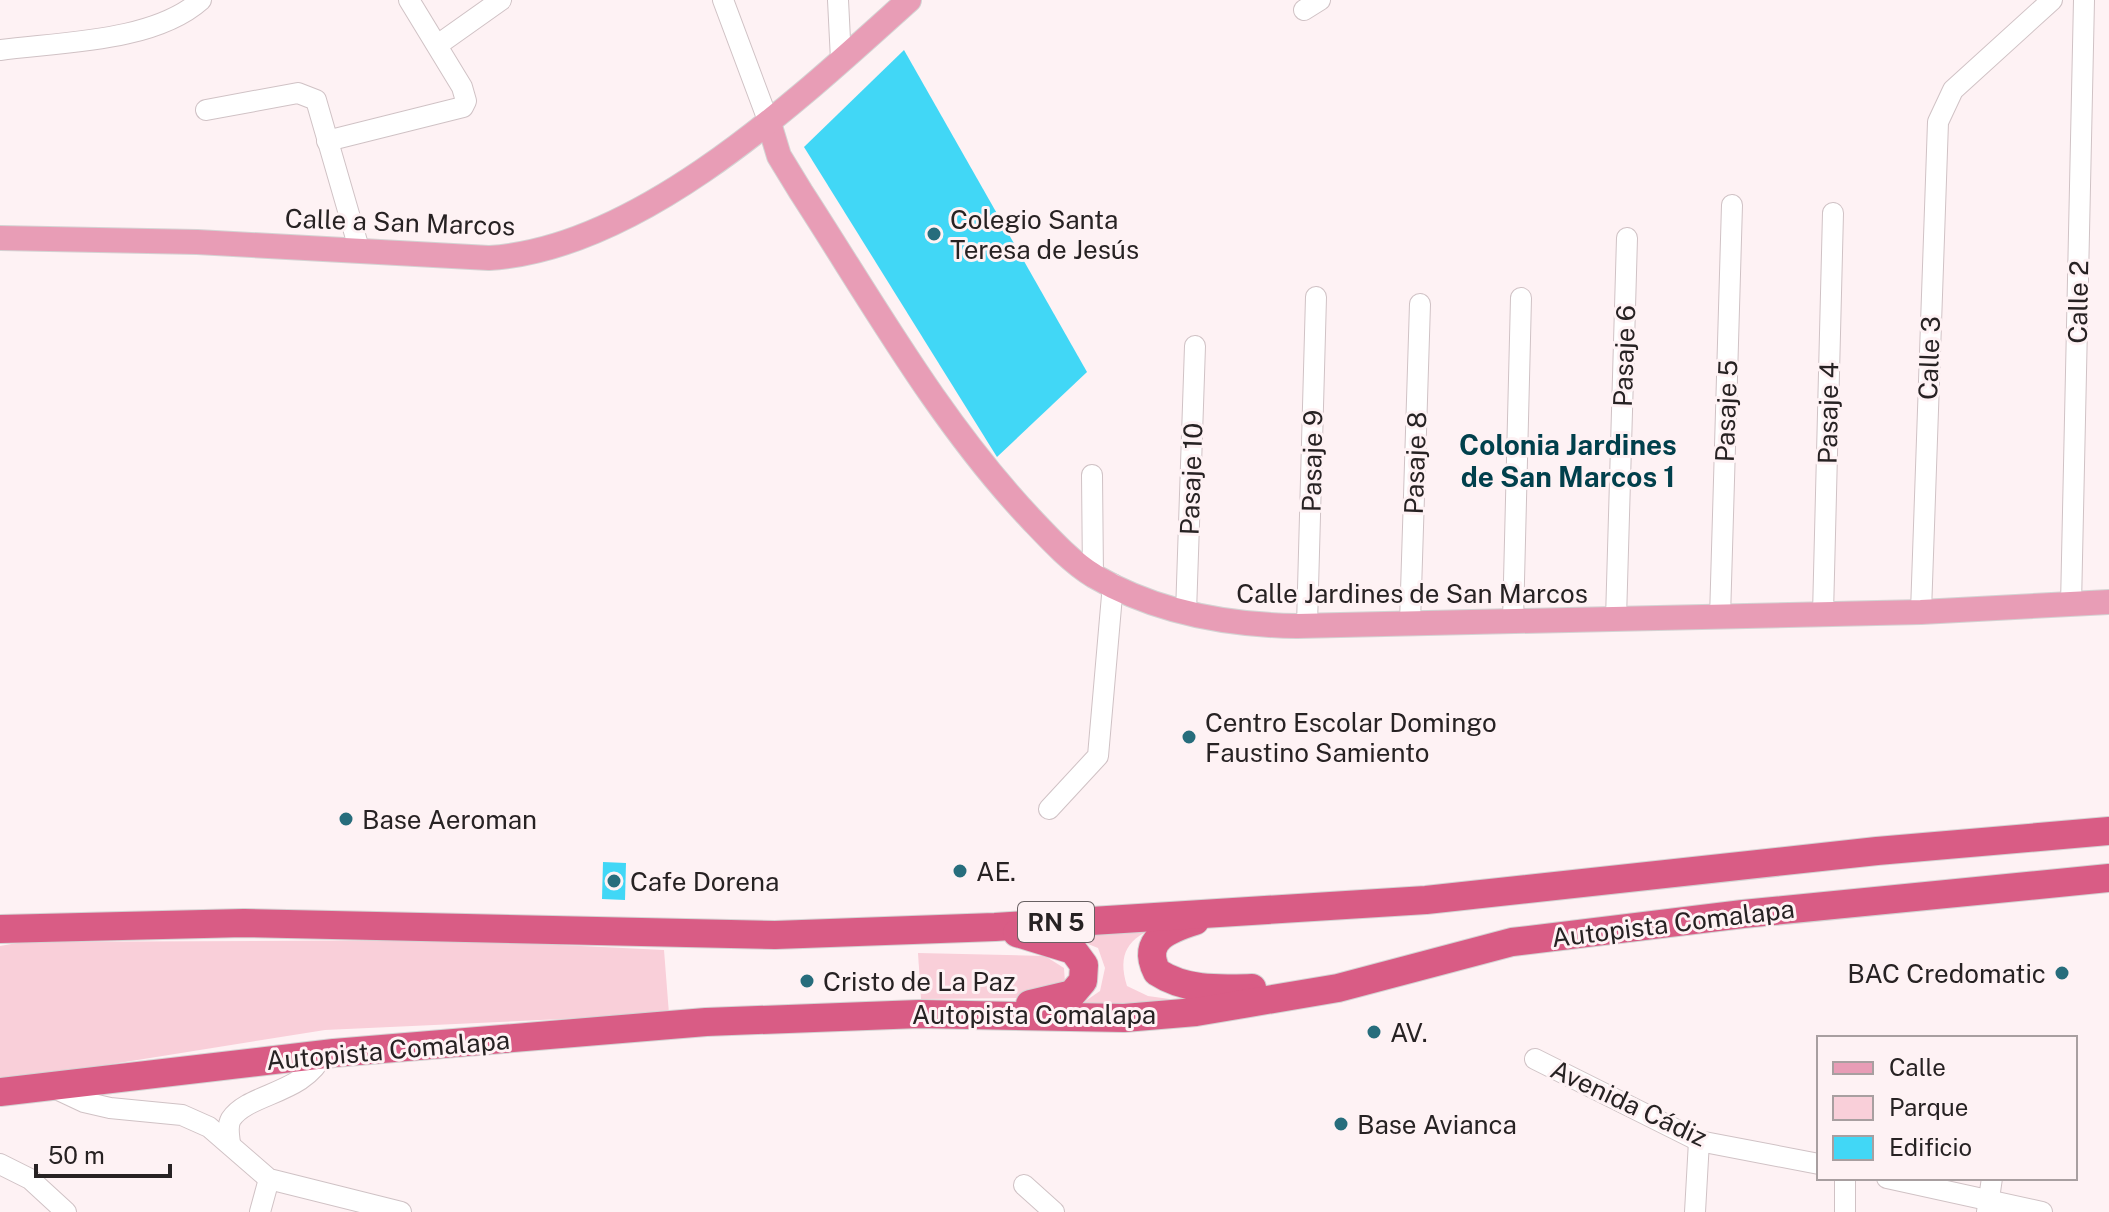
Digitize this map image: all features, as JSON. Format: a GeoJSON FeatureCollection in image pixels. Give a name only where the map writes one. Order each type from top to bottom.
{"type":"FeatureCollection","features":[{"type":"Feature","properties":{"kind":"highway","name":"Autopista Comalapa"},"geometry":{"type":"LineString","coordinates":[[0,929],[254,923],[775,935],[995,927],[1426,900],[1877,851],[2109,831]]}},
{"type":"Feature","properties":{"kind":"highway","name":"Autopista Comalapa"},"geometry":{"type":"LineString","coordinates":[[0,1092],[323,1054],[706,1022],[978,1014],[1124,1018],[1196,1012],[1338,988],[1512,942],[1743,914],[2109,878]]}},
{"type":"Feature","properties":{"kind":"highway"},"geometry":{"type":"LineString","coordinates":[[1267,909],[1225,914],[1166,931],[1154,942],[1152,964],[1165,978],[1200,988],[1338,988]]}},
{"type":"Feature","properties":{"kind":"highway"},"geometry":{"type":"LineString","coordinates":[[978,1014],[1058,999],[1072,994],[1083,981],[1084,965],[1073,950],[995,927]]}},
{"type":"Feature","properties":{"kind":"main road","name":"Calle a San Marcos"},"geometry":{"type":"LineString","coordinates":[[0,238],[197,242],[489,258],[519,256],[552,247],[650,204],[769,123],[909,0]]}},
{"type":"Feature","properties":{"kind":"main road","name":"Calle Jardines de San Marcos"},"geometry":{"type":"LineString","coordinates":[[769,123],[779,156],[794,180],[952,423],[1013,500],[1062,551],[1103,580],[1186,613],[1245,625],[1307,625],[1720,618],[2109,602]]}},
{"type":"Feature","properties":{"kind":"street"},"geometry":{"type":"LineString","coordinates":[[0,50],[161,25],[201,0]]}},
{"type":"Feature","properties":{"kind":"street"},"geometry":{"type":"LineString","coordinates":[[327,141],[463,107],[466,101],[462,87],[439,44],[409,0]]}},
{"type":"Feature","properties":{"kind":"street"},"geometry":{"type":"LineString","coordinates":[[439,44],[501,0]]}},
{"type":"Feature","properties":{"kind":"street"},"geometry":{"type":"LineString","coordinates":[[723,0],[769,123]]}},
{"type":"Feature","properties":{"kind":"street"},"geometry":{"type":"LineString","coordinates":[[838,0],[841,60]]}},
{"type":"Feature","properties":{"kind":"street","name":"Calle 3"},"geometry":{"type":"LineString","coordinates":[[1921,612],[1935,152],[1943,105],[1953,90],[2052,0]]}},
{"type":"Feature","properties":{"kind":"street","name":"Calle 2"},"geometry":{"type":"LineString","coordinates":[[2071,605],[2084,0]]}},
{"type":"Feature","properties":{"kind":"street"},"geometry":{"type":"LineString","coordinates":[[206,110],[298,93],[308,94],[316,100],[360,252]]}},
{"type":"Feature","properties":{"kind":"street","name":"Pasaje 5"},"geometry":{"type":"LineString","coordinates":[[1720,618],[1732,205]]}},
{"type":"Feature","properties":{"kind":"street","name":"Pasaje 4"},"geometry":{"type":"LineString","coordinates":[[1823,614],[1833,213]]}},
{"type":"Feature","properties":{"kind":"street","name":"Pasaje 6"},"geometry":{"type":"LineString","coordinates":[[1616,619],[1627,238]]}},
{"type":"Feature","properties":{"kind":"street","name":"Pasaje 9"},"geometry":{"type":"LineString","coordinates":[[1307,625],[1316,297]]}},
{"type":"Feature","properties":{"kind":"street"},"geometry":{"type":"LineString","coordinates":[[1513,621],[1521,298]]}},
{"type":"Feature","properties":{"kind":"street","name":"Pasaje 8"},"geometry":{"type":"LineString","coordinates":[[1410,623],[1420,304]]}},
{"type":"Feature","properties":{"kind":"street","name":"Pasaje 10"},"geometry":{"type":"LineString","coordinates":[[1186,613],[1195,346]]}},
{"type":"Feature","properties":{"kind":"street"},"geometry":{"type":"LineString","coordinates":[[1049,809],[1098,756],[1103,580],[1092,475]]}},
{"type":"Feature","properties":{"kind":"street"},"geometry":{"type":"LineString","coordinates":[[230,1143],[228,1126],[236,1113],[311,1073],[323,1054]]}},
{"type":"Feature","properties":{"kind":"street","name":"Avenida Cádiz"},"geometry":{"type":"LineString","coordinates":[[1535,1059],[1699,1141],[1817,1164]]}},
{"type":"Feature","properties":{"kind":"street"},"geometry":{"type":"LineString","coordinates":[[48,1085],[84,1102],[110,1108],[182,1115],[209,1127],[269,1179],[369,1208],[401,1212]]}},
{"type":"Feature","properties":{"kind":"street"},"geometry":{"type":"LineString","coordinates":[[1695,1212],[1699,1141]]}},
{"type":"Feature","properties":{"kind":"street"},"geometry":{"type":"LineString","coordinates":[[0,1164],[30,1179],[66,1212]]}},
{"type":"Feature","properties":{"kind":"street"},"geometry":{"type":"LineString","coordinates":[[260,1212],[269,1179]]}},
{"type":"Feature","properties":{"kind":"street"},"geometry":{"type":"LineString","coordinates":[[1845,1180],[1845,1212]]}},
{"type":"Feature","properties":{"kind":"street"},"geometry":{"type":"LineString","coordinates":[[1894,1180],[1987,1206],[2042,1212]]}},
{"type":"Feature","properties":{"kind":"street"},"geometry":{"type":"LineString","coordinates":[[1987,1206],[1992,1180]]}},
{"type":"Feature","properties":{"kind":"street"},"geometry":{"type":"LineString","coordinates":[[1024,1185],[1054,1212]]}},
{"type":"Feature","properties":{"kind":"green space"},"geometry":{"type":"Polygon","coordinates":[[[1159,926],[1140,936],[1128,948],[1123,964],[1127,986],[1148,996],[1191,1002],[1071,1011],[1100,991],[1105,968],[1098,948],[1068,936],[1159,926]]]}},
{"type":"Feature","properties":{"kind":"green space"},"geometry":{"type":"Polygon","coordinates":[[[454,940],[664,950],[669,1014],[325,1030],[0,1082],[0,946],[23,942],[454,940]]]}},
{"type":"Feature","properties":{"kind":"green space"},"geometry":{"type":"Polygon","coordinates":[[[918,953],[1045,956],[1064,968],[1065,983],[1020,998],[921,999],[918,953]]]}},
{"type":"Feature","properties":{"kind":"building","name":"Colegio Santa Teresa de Jesús"},"geometry":{"type":"Polygon","coordinates":[[[904,50],[1087,372],[997,457],[804,147],[904,50]]]}},
{"type":"Feature","properties":{"kind":"building","name":"Cafe Dorena"},"geometry":{"type":"Polygon","coordinates":[[[603,862],[626,863],[625,900],[602,899],[603,862]]]}},
{"type":"Feature","properties":{"kind":"place","name":"Colegio Santa Teresa de Jesús"},"geometry":{"type":"Point","coordinates":[934,234]}},
{"type":"Feature","properties":{"kind":"place","name":"Centro Escolar Domingo Faustino Samiento"},"geometry":{"type":"Point","coordinates":[1189,737]}},
{"type":"Feature","properties":{"kind":"place","name":"Base Aeroman"},"geometry":{"type":"Point","coordinates":[346,819]}},
{"type":"Feature","properties":{"kind":"place","name":"AE."},"geometry":{"type":"Point","coordinates":[960,871]}},
{"type":"Feature","properties":{"kind":"place","name":"Cafe Dorena"},"geometry":{"type":"Point","coordinates":[614,881]}},
{"type":"Feature","properties":{"kind":"place","name":"BAC Credomatic"},"geometry":{"type":"Point","coordinates":[2062,973]}},
{"type":"Feature","properties":{"kind":"place","name":"Cristo de La Paz"},"geometry":{"type":"Point","coordinates":[807,981]}},
{"type":"Feature","properties":{"kind":"place","name":"AV."},"geometry":{"type":"Point","coordinates":[1374,1032]}},
{"type":"Feature","properties":{"kind":"place","name":"Base Avianca"},"geometry":{"type":"Point","coordinates":[1341,1124]}},
{"type":"Feature","properties":{"kind":"district","name":"Colonia Jardines de San Marcos 1"},"geometry":{"type":"Point","coordinates":[1568,460]}}]}
